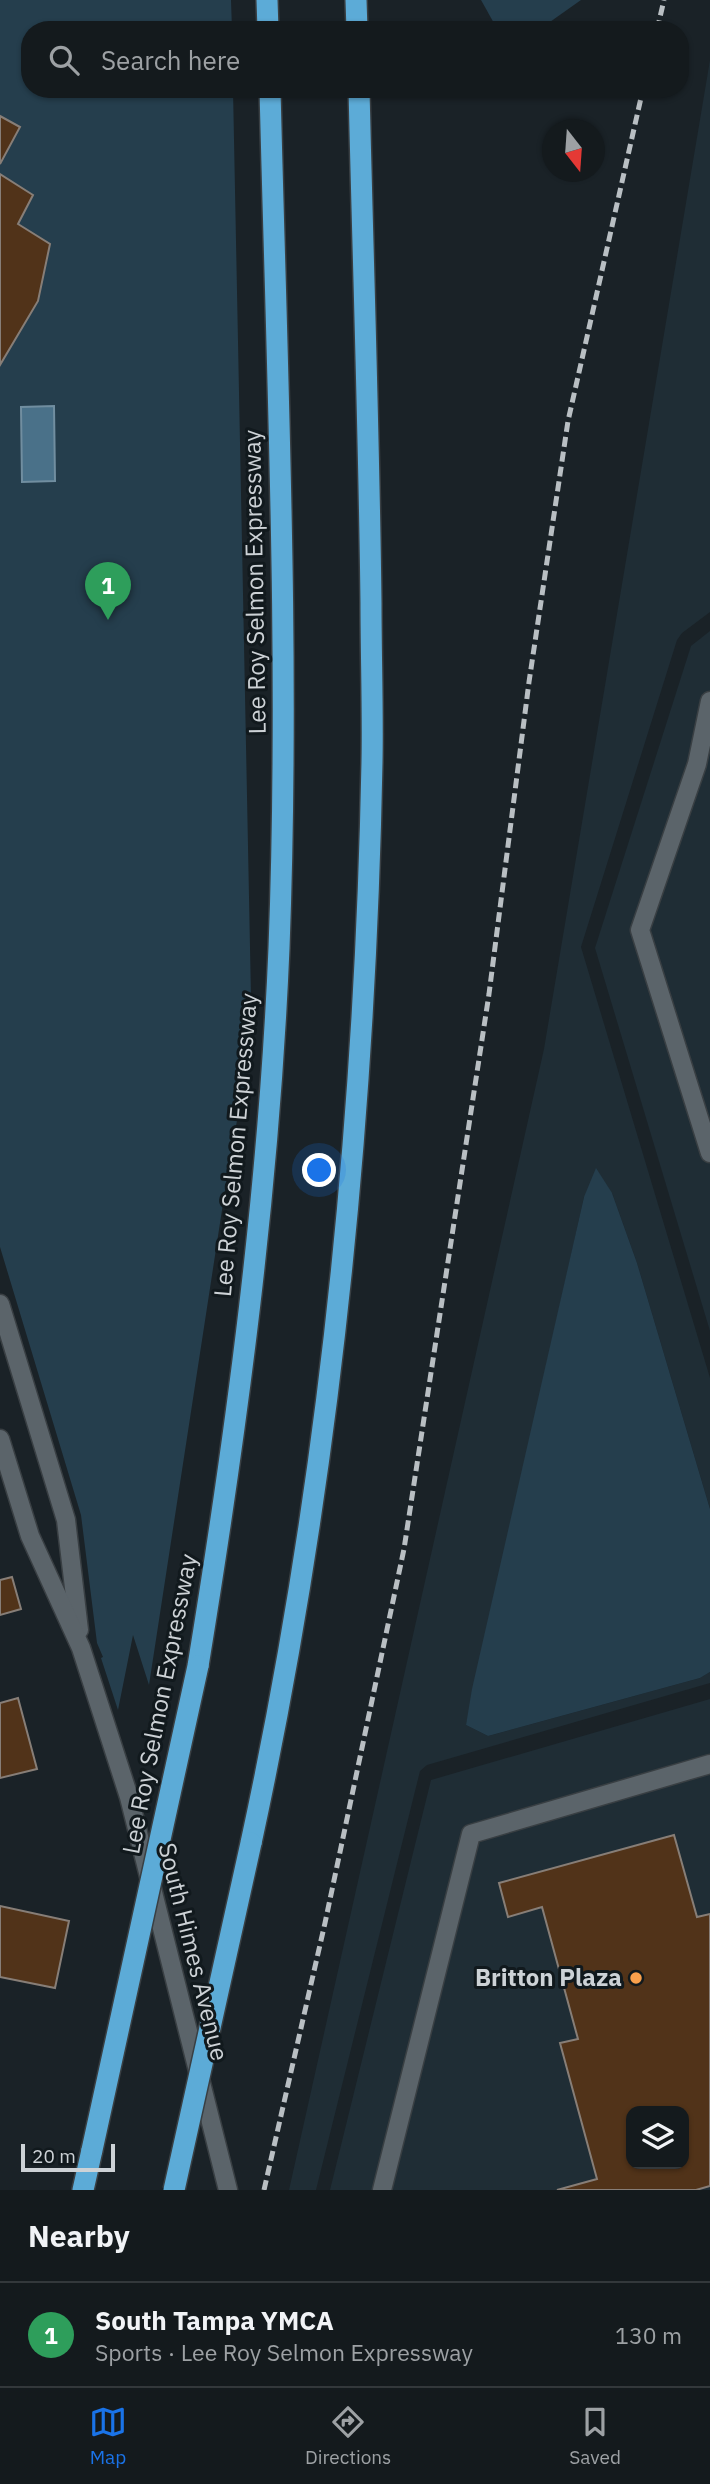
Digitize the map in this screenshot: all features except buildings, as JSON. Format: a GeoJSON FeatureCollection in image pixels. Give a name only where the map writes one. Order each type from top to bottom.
{"type":"FeatureCollection","features":[{"type":"Feature","properties":{"kind":"highway"},"geometry":{"type":"LineString","coordinates":[[267,0],[268,21]]}},
{"type":"Feature","properties":{"kind":"highway"},"geometry":{"type":"LineString","coordinates":[[356,0],[357,21]]}},
{"type":"Feature","properties":{"kind":"highway","name":"Lee Roy Selmon Expressway"},"geometry":{"type":"LineString","coordinates":[[83,2190],[198,1666],[235,1432],[256,1251],[272,1067],[282,835],[284,622],[270,98]]}},
{"type":"Feature","properties":{"kind":"highway"},"geometry":{"type":"LineString","coordinates":[[174,2190],[286,1673],[321,1449],[351,1184],[365,984],[372,729],[369,453],[359,98]]}},
{"type":"Feature","properties":{"kind":"street"},"geometry":{"type":"LineString","coordinates":[[710,701],[702,768],[640,930],[710,1153]]}},
{"type":"Feature","properties":{"kind":"street","name":"South Himes Avenue"},"geometry":{"type":"LineString","coordinates":[[0,1304],[66,1520],[81,1648]]}},
{"type":"Feature","properties":{"kind":"street","name":"South Himes Avenue"},"geometry":{"type":"LineString","coordinates":[[0,1439],[30,1536],[81,1648],[129,1797],[228,2190]]}},
{"type":"Feature","properties":{"kind":"street"},"geometry":{"type":"LineString","coordinates":[[382,2190],[471,1834],[710,1764]]}},
{"type":"Feature","properties":{"kind":"shaded area"},"geometry":{"type":"Polygon","coordinates":[[[0,0],[231,0],[232,21],[21,21],[21,98],[233,98],[252,1048],[232,1145],[149,1685],[133,1635],[118,1710],[97,1643],[81,1515],[0,1247],[0,0]]]}},
{"type":"Feature","properties":{"kind":"shaded area"},"geometry":{"type":"Polygon","coordinates":[[[481,0],[581,0],[551,21],[493,21],[481,0]]]}},
{"type":"Feature","properties":{"kind":"shaded area"},"geometry":{"type":"Polygon","coordinates":[[[710,60],[710,612],[682,633],[677,640],[581,947],[710,1378],[710,1509],[637,1263],[612,1193],[584,1197],[466,1725],[488,1736],[700,1678],[710,1672],[710,1683],[427,1765],[420,1771],[316,2190],[289,2190],[544,1049],[710,60]]]}},
{"type":"Feature","properties":{"kind":"shaded area"},"geometry":{"type":"Polygon","coordinates":[[[54,406],[55,481],[22,482],[21,407],[54,406]]]}},
{"type":"Feature","properties":{"kind":"shaded area"},"geometry":{"type":"Polygon","coordinates":[[[710,631],[710,1331],[595,948],[691,646],[710,631]]]}},
{"type":"Feature","properties":{"kind":"shaded area"},"geometry":{"type":"Polygon","coordinates":[[[596,1168],[612,1193],[637,1263],[710,1509],[710,1672],[700,1678],[488,1736],[466,1725],[472,1689],[584,1197],[596,1168]]]}},
{"type":"Feature","properties":{"kind":"shaded area"},"geometry":{"type":"Polygon","coordinates":[[[710,1699],[710,2190],[330,2190],[431,1780],[710,1699]]]}},
{"type":"Feature","properties":{"kind":"railway"},"geometry":{"type":"LineString","coordinates":[[659,21],[664,0]]}},
{"type":"Feature","properties":{"kind":"railway"},"geometry":{"type":"LineString","coordinates":[[264,2190],[325,1923],[404,1549],[489,994],[529,682],[568,421],[641,98]]}},
{"type":"Feature","properties":{"kind":"place","name":"South Tampa YMCA"},"geometry":{"type":"Point","coordinates":[108,620]}},
{"type":"Feature","properties":{"kind":"place","name":"Britton Plaza"},"geometry":{"type":"Point","coordinates":[636,1978]}}]}
